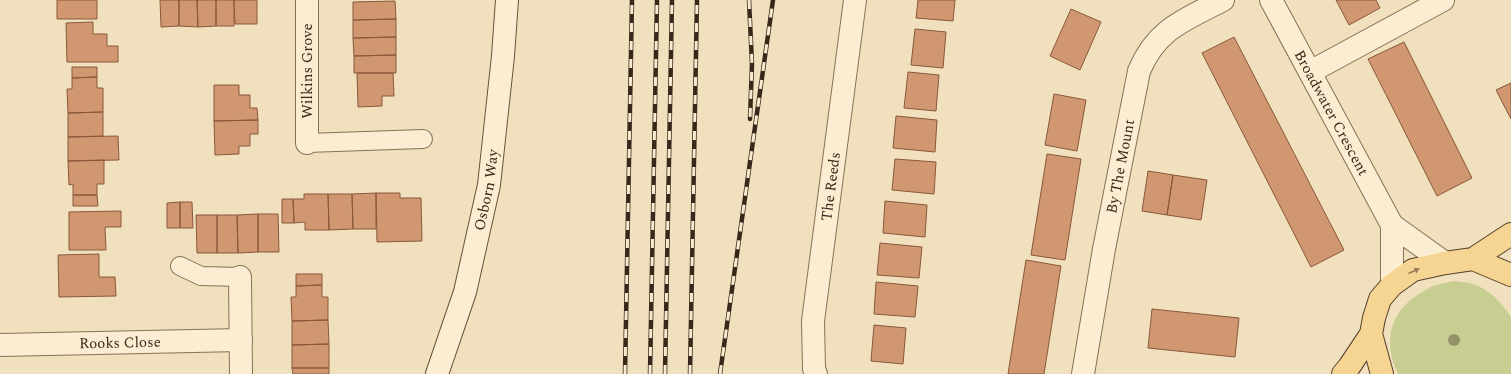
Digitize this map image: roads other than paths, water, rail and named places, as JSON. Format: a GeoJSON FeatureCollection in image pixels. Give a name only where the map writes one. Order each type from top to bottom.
{"type":"FeatureCollection","features":[{"type":"Feature","properties":{"kind":"main road"},"geometry":{"type":"LineString","coordinates":[[1343,374],[1371,334],[1380,299],[1392,285],[1413,270],[1473,259],[1511,234]]}},
{"type":"Feature","properties":{"kind":"main road"},"geometry":{"type":"LineString","coordinates":[[1473,259],[1511,275]]}},
{"type":"Feature","properties":{"kind":"main road"},"geometry":{"type":"LineString","coordinates":[[1371,334],[1382,374]]}},
{"type":"Feature","properties":{"kind":"street","name":"Wilkins Grove"},"geometry":{"type":"LineString","coordinates":[[307,0],[307,143]]}},
{"type":"Feature","properties":{"kind":"street","name":"Osborn Way"},"geometry":{"type":"LineString","coordinates":[[437,374],[464,292],[489,185],[503,56],[507,0]]}},
{"type":"Feature","properties":{"kind":"street","name":"The Reeds"},"geometry":{"type":"LineString","coordinates":[[816,374],[814,368],[813,321],[855,0]]}},
{"type":"Feature","properties":{"kind":"street","name":"By The Mount"},"geometry":{"type":"LineString","coordinates":[[1082,374],[1104,249],[1139,71],[1145,58],[1155,43],[1174,26],[1223,0]]}},
{"type":"Feature","properties":{"kind":"street","name":"Broadwater Crescent"},"geometry":{"type":"LineString","coordinates":[[1271,0],[1392,225],[1445,263]]}},
{"type":"Feature","properties":{"kind":"street"},"geometry":{"type":"LineString","coordinates":[[1310,72],[1443,0]]}},
{"type":"Feature","properties":{"kind":"street","name":"Broadwater Crescent"},"geometry":{"type":"LineString","coordinates":[[1392,225],[1392,285]]}},
{"type":"Feature","properties":{"kind":"street"},"geometry":{"type":"LineString","coordinates":[[240,277],[241,374]]}},
{"type":"Feature","properties":{"kind":"street","name":"Rooks Close"},"geometry":{"type":"LineString","coordinates":[[0,345],[240,340]]}},
{"type":"Feature","properties":{"kind":"lane"},"geometry":{"type":"LineString","coordinates":[[307,143],[423,139]]}},
{"type":"Feature","properties":{"kind":"lane"},"geometry":{"type":"LineString","coordinates":[[180,266],[201,276],[240,277]]}},
{"type":"Feature","properties":{"kind":"railway"},"geometry":{"type":"LineString","coordinates":[[625,374],[632,0]]}},
{"type":"Feature","properties":{"kind":"railway"},"geometry":{"type":"LineString","coordinates":[[650,374],[657,0]]}},
{"type":"Feature","properties":{"kind":"railway"},"geometry":{"type":"LineString","coordinates":[[665,374],[672,0]]}},
{"type":"Feature","properties":{"kind":"railway"},"geometry":{"type":"LineString","coordinates":[[690,374],[697,0]]}},
{"type":"Feature","properties":{"kind":"railway"},"geometry":{"type":"LineString","coordinates":[[749,0],[752,64],[750,119]]}},
{"type":"Feature","properties":{"kind":"railway"},"geometry":{"type":"LineString","coordinates":[[720,374],[773,0]]}}]}
